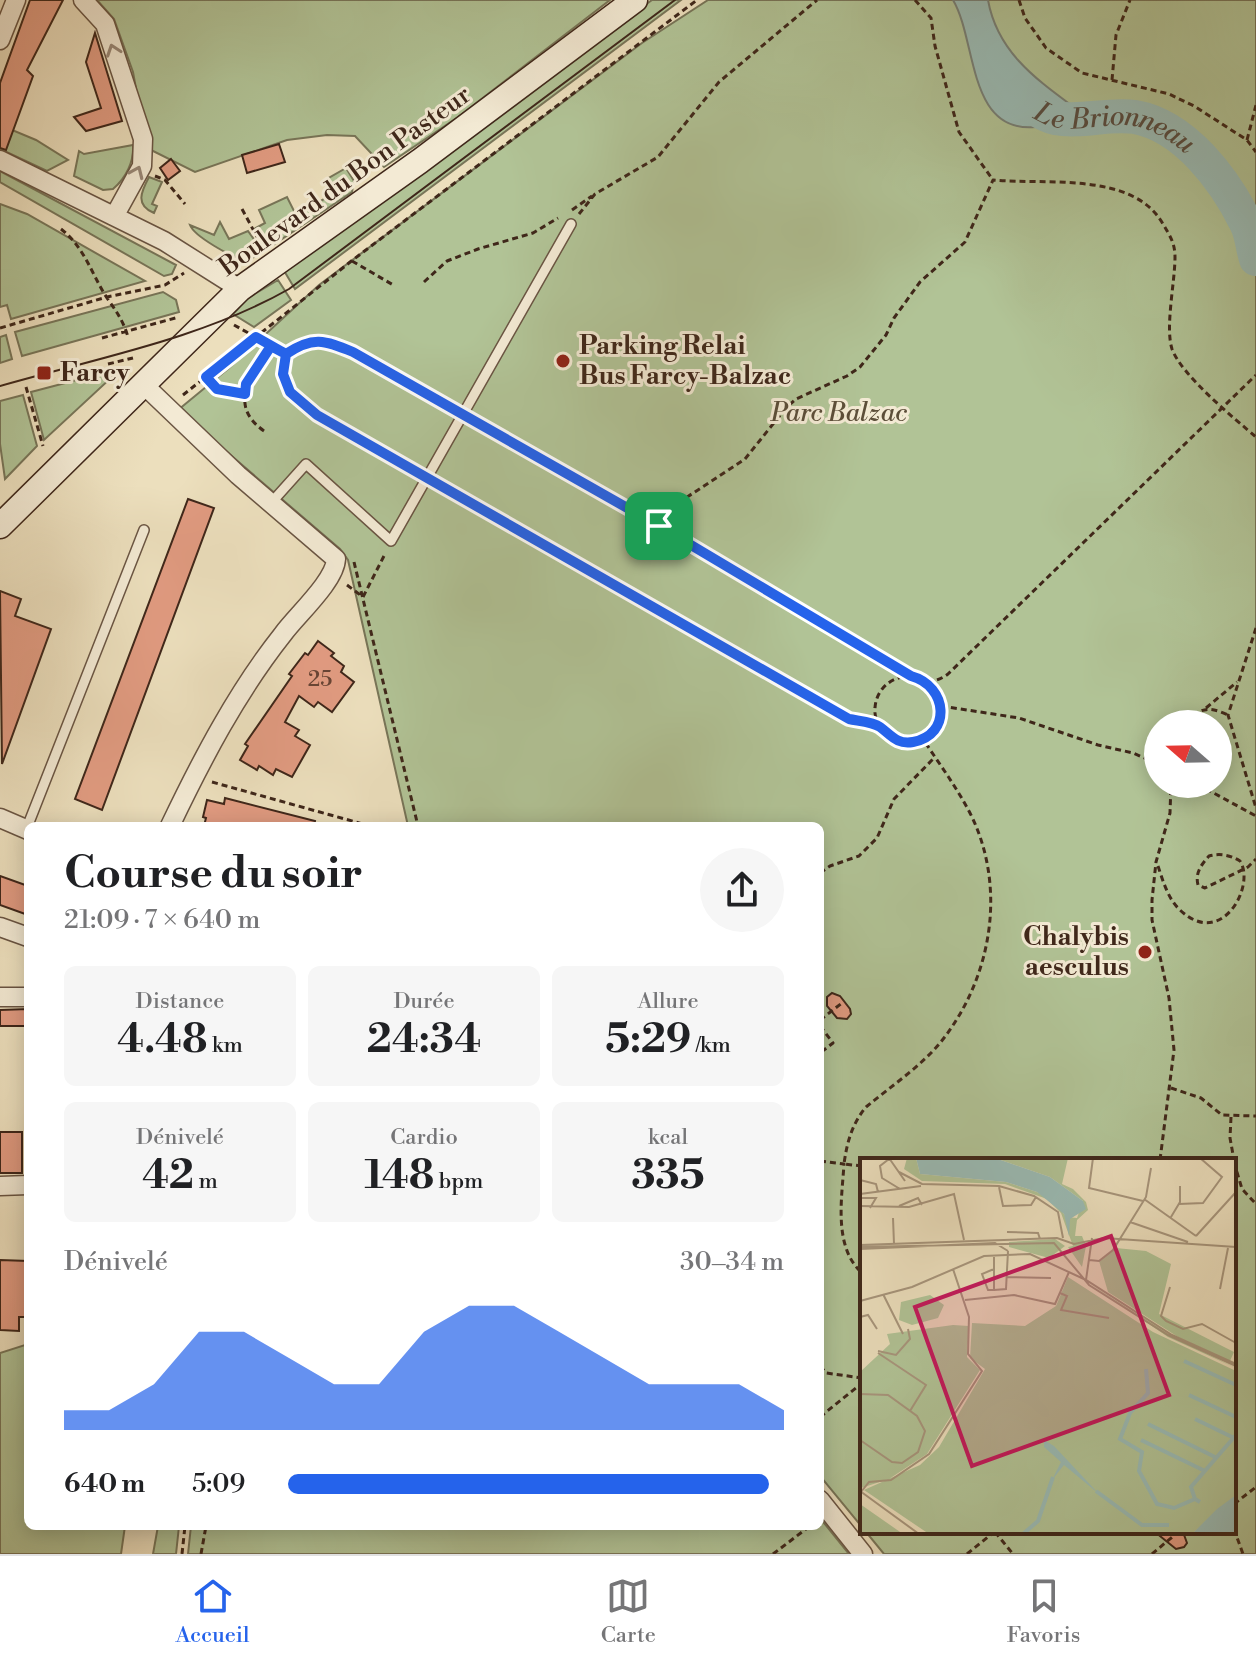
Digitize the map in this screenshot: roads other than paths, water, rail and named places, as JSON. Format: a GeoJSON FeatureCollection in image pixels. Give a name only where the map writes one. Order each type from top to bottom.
{"type":"FeatureCollection","features":[{"type":"Feature","properties":{"kind":"street"},"geometry":{"type":"LineString","coordinates":[[0,40],[16,0]]}},
{"type":"Feature","properties":{"kind":"street"},"geometry":{"type":"LineString","coordinates":[[83,0],[105,24],[143,139],[142,166],[115,215]]}},
{"type":"Feature","properties":{"kind":"street","name":"Boulevard du Bon Pasteur"},"geometry":{"type":"LineString","coordinates":[[0,526],[240,289],[383,188],[635,0]]}},
{"type":"Feature","properties":{"kind":"street"},"geometry":{"type":"LineString","coordinates":[[0,160],[115,215],[196,259],[240,289]]}},
{"type":"Feature","properties":{"kind":"street"},"geometry":{"type":"LineString","coordinates":[[144,385],[167,410],[336,559],[333,573],[255,672],[208,750],[172,822]]}},
{"type":"Feature","properties":{"kind":"street"},"geometry":{"type":"LineString","coordinates":[[0,818],[24,829]]}},
{"type":"Feature","properties":{"kind":"street"},"geometry":{"type":"LineString","coordinates":[[0,927],[24,936]]}},
{"type":"Feature","properties":{"kind":"street"},"geometry":{"type":"LineString","coordinates":[[0,997],[24,997]]}},
{"type":"Feature","properties":{"kind":"street"},"geometry":{"type":"LineString","coordinates":[[0,1186],[24,1185]]}},
{"type":"Feature","properties":{"kind":"street"},"geometry":{"type":"LineString","coordinates":[[824,1505],[863,1554]]}},
{"type":"Feature","properties":{"kind":"lane"},"geometry":{"type":"LineString","coordinates":[[271,503],[306,464],[391,541],[571,224]]}},
{"type":"Feature","properties":{"kind":"lane"},"geometry":{"type":"LineString","coordinates":[[30,822],[144,530]]}},
{"type":"Feature","properties":{"kind":"water"},"geometry":{"type":"Polygon","coordinates":[[[953,0],[988,0],[999,34],[1008,48],[1030,73],[1071,105],[1065,114],[1052,123],[1036,127],[1014,125],[997,116],[978,81],[961,17],[953,0]]]}},
{"type":"Feature","properties":{"kind":"waterway","name":"Le Brionneau"},"geometry":{"type":"LineString","coordinates":[[1018,96],[1050,117],[1135,117],[1170,131],[1201,157],[1227,190],[1248,227],[1256,259]]}},
{"type":"Feature","properties":{"kind":"tram line"},"geometry":{"type":"LineString","coordinates":[[0,386],[184,334],[289,289],[675,0]]}},
{"type":"Feature","properties":{"kind":"place","name":"Parking Relai Bus Farcy-Balzac"},"geometry":{"type":"Point","coordinates":[563,361]}},
{"type":"Feature","properties":{"kind":"place","name":"Farcy"},"geometry":{"type":"Point","coordinates":[44,373]}},
{"type":"Feature","properties":{"kind":"place","name":"Chalybis aesculus"},"geometry":{"type":"Point","coordinates":[1145,952]}},
{"type":"Feature","properties":{"kind":"park label","name":"Parc Balzac"},"geometry":{"type":"Point","coordinates":[839,413]}}]}
